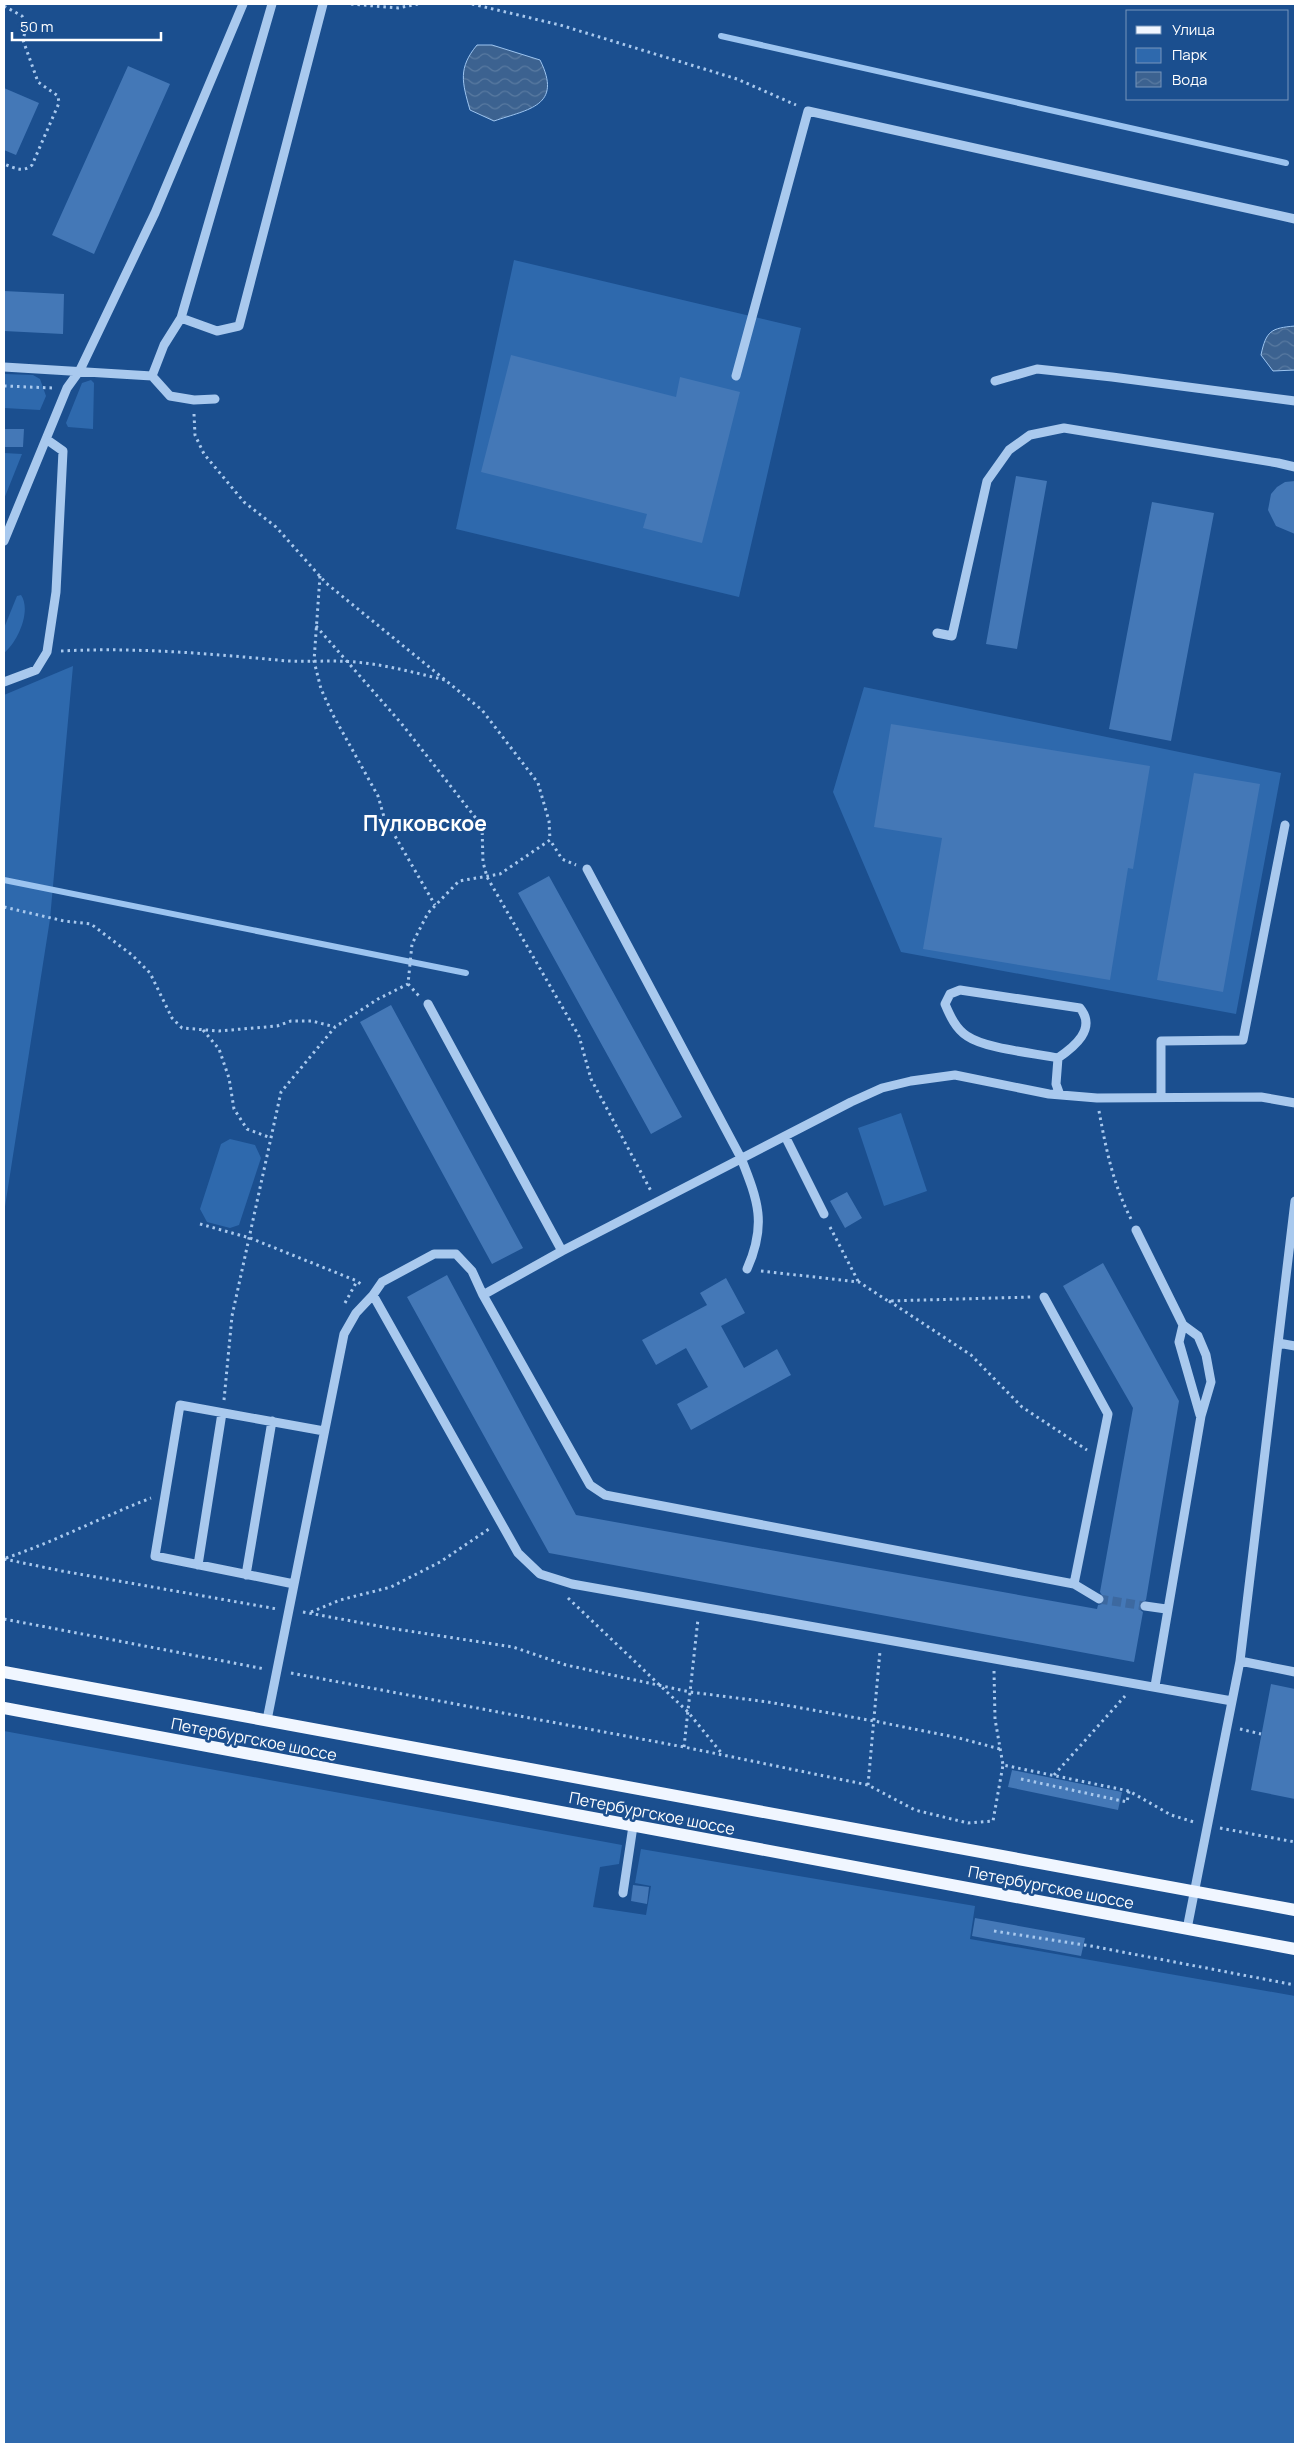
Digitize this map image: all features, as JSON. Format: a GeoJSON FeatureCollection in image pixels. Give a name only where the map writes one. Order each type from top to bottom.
{"type":"FeatureCollection","features":[{"type":"Feature","properties":{"kind":"main road","name":"Петербургское шоссе"},"geometry":{"type":"LineString","coordinates":[[4,1672],[1295,1910]]}},
{"type":"Feature","properties":{"kind":"main road","name":"Петербургское шоссе"},"geometry":{"type":"LineString","coordinates":[[4,1708],[1295,1949]]}},
{"type":"Feature","properties":{"kind":"street"},"geometry":{"type":"LineString","coordinates":[[4,541],[67,388],[80,370],[155,213],[242,4]]}},
{"type":"Feature","properties":{"kind":"street"},"geometry":{"type":"LineString","coordinates":[[152,376],[164,345],[181,318],[272,4]]}},
{"type":"Feature","properties":{"kind":"street"},"geometry":{"type":"LineString","coordinates":[[181,318],[217,331],[239,326],[323,4]]}},
{"type":"Feature","properties":{"kind":"street"},"geometry":{"type":"LineString","coordinates":[[736,376],[808,111],[1295,219]]}},
{"type":"Feature","properties":{"kind":"street"},"geometry":{"type":"LineString","coordinates":[[4,367],[80,370],[112,375],[152,376],[170,396],[194,400],[215,399]]}},
{"type":"Feature","properties":{"kind":"street"},"geometry":{"type":"LineString","coordinates":[[995,381],[1037,369],[1112,377],[1295,402]]}},
{"type":"Feature","properties":{"kind":"street"},"geometry":{"type":"LineString","coordinates":[[937,633],[952,636],[987,480],[1009,450],[1030,435],[1064,428],[1278,463],[1295,468]]}},
{"type":"Feature","properties":{"kind":"street"},"geometry":{"type":"LineString","coordinates":[[4,682],[36,670],[47,652],[56,592],[63,451],[46,439]]}},
{"type":"Feature","properties":{"kind":"street"},"geometry":{"type":"LineString","coordinates":[[1161,1097],[1161,1041],[1243,1040],[1285,825]]}},
{"type":"Feature","properties":{"kind":"street"},"geometry":{"type":"LineString","coordinates":[[587,869],[741,1158],[756,1196],[759,1220],[757,1248],[747,1269]]}},
{"type":"Feature","properties":{"kind":"street"},"geometry":{"type":"LineString","coordinates":[[1058,1058],[978,1042],[965,1035],[952,1019],[945,1004],[950,994],[960,990],[1080,1008],[1085,1015],[1086,1028],[1076,1045],[1058,1058],[1056,1084],[1060,1095]]}},
{"type":"Feature","properties":{"kind":"street"},"geometry":{"type":"LineString","coordinates":[[428,1004],[562,1251]]}},
{"type":"Feature","properties":{"kind":"street"},"geometry":{"type":"LineString","coordinates":[[483,1295],[562,1251],[851,1102],[882,1088],[911,1081],[956,1075],[1060,1095],[1097,1098],[1260,1097],[1295,1103]]}},
{"type":"Feature","properties":{"kind":"street"},"geometry":{"type":"LineString","coordinates":[[785,1136],[824,1214]]}},
{"type":"Feature","properties":{"kind":"street"},"geometry":{"type":"LineString","coordinates":[[1187,1929],[1240,1661],[1295,1201]]}},
{"type":"Feature","properties":{"kind":"street"},"geometry":{"type":"LineString","coordinates":[[1136,1230],[1183,1325],[1198,1336],[1206,1355],[1211,1382],[1200,1416],[1166,1609],[1155,1686]]}},
{"type":"Feature","properties":{"kind":"street"},"geometry":{"type":"LineString","coordinates":[[266,1720],[344,1334],[356,1313],[382,1282],[434,1254],[456,1254],[472,1271],[483,1295],[590,1485],[605,1495],[1074,1584],[1099,1599]]}},
{"type":"Feature","properties":{"kind":"street"},"geometry":{"type":"LineString","coordinates":[[373,1295],[518,1553],[540,1574],[572,1584],[1137,1682],[1232,1701]]}},
{"type":"Feature","properties":{"kind":"street"},"geometry":{"type":"LineString","coordinates":[[1044,1297],[1108,1414],[1074,1584]]}},
{"type":"Feature","properties":{"kind":"street"},"geometry":{"type":"LineString","coordinates":[[1183,1325],[1179,1342],[1200,1416]]}},
{"type":"Feature","properties":{"kind":"street"},"geometry":{"type":"LineString","coordinates":[[1278,1343],[1295,1346]]}},
{"type":"Feature","properties":{"kind":"street"},"geometry":{"type":"LineString","coordinates":[[294,1584],[155,1556],[180,1405],[223,1409],[324,1431]]}},
{"type":"Feature","properties":{"kind":"street"},"geometry":{"type":"LineString","coordinates":[[198,1565],[223,1409]]}},
{"type":"Feature","properties":{"kind":"street"},"geometry":{"type":"LineString","coordinates":[[246,1575],[272,1421]]}},
{"type":"Feature","properties":{"kind":"street"},"geometry":{"type":"LineString","coordinates":[[1145,1606],[1166,1609]]}},
{"type":"Feature","properties":{"kind":"street"},"geometry":{"type":"LineString","coordinates":[[1240,1661],[1295,1672]]}},
{"type":"Feature","properties":{"kind":"street"},"geometry":{"type":"LineString","coordinates":[[624,1893],[633,1826]]}},
{"type":"Feature","properties":{"kind":"path"},"geometry":{"type":"LineString","coordinates":[[351,4],[398,8],[418,4]]}},
{"type":"Feature","properties":{"kind":"path"},"geometry":{"type":"LineString","coordinates":[[472,4],[560,25],[737,79],[808,111]]}},
{"type":"Feature","properties":{"kind":"path"},"geometry":{"type":"LineString","coordinates":[[4,6],[22,16],[26,28],[23,40],[38,82],[58,96],[59,103],[32,165],[27,169],[20,170],[4,164]]}},
{"type":"Feature","properties":{"kind":"path"},"geometry":{"type":"LineString","coordinates":[[4,386],[67,388]]}},
{"type":"Feature","properties":{"kind":"path"},"geometry":{"type":"LineString","coordinates":[[194,422],[194,435],[204,454],[244,502],[276,527],[320,576],[482,710],[538,784],[549,822],[550,840],[562,859],[587,869]]}},
{"type":"Feature","properties":{"kind":"path"},"geometry":{"type":"LineString","coordinates":[[320,576],[314,661],[321,689],[333,715],[378,796],[384,817],[436,905]]}},
{"type":"Feature","properties":{"kind":"path"},"geometry":{"type":"LineString","coordinates":[[316,626],[350,662],[402,723],[482,826],[483,862],[487,877],[579,1036],[591,1079],[657,1202]]}},
{"type":"Feature","properties":{"kind":"path"},"geometry":{"type":"LineString","coordinates":[[47,652],[106,649],[350,662],[401,669],[448,681]]}},
{"type":"Feature","properties":{"kind":"path"},"geometry":{"type":"LineString","coordinates":[[223,1409],[232,1316],[282,1092],[335,1027],[378,999],[408,984],[411,950],[428,913],[459,881],[500,874],[550,840]]}},
{"type":"Feature","properties":{"kind":"path"},"geometry":{"type":"LineString","coordinates":[[4,907],[64,921],[91,924],[132,955],[150,973],[172,1018],[182,1028],[219,1031],[277,1026],[291,1020],[312,1021],[335,1027]]}},
{"type":"Feature","properties":{"kind":"path"},"geometry":{"type":"LineString","coordinates":[[203,1030],[218,1049],[229,1078],[234,1109],[247,1129],[271,1138]]}},
{"type":"Feature","properties":{"kind":"path"},"geometry":{"type":"LineString","coordinates":[[1097,1098],[1107,1159],[1118,1194],[1136,1230]]}},
{"type":"Feature","properties":{"kind":"path"},"geometry":{"type":"LineString","coordinates":[[824,1214],[858,1282]]}},
{"type":"Feature","properties":{"kind":"path"},"geometry":{"type":"LineString","coordinates":[[200,1224],[250,1238],[357,1281],[373,1295]]}},
{"type":"Feature","properties":{"kind":"path"},"geometry":{"type":"LineString","coordinates":[[747,1269],[858,1282],[971,1355],[1022,1407],[1099,1458]]}},
{"type":"Feature","properties":{"kind":"path"},"geometry":{"type":"LineString","coordinates":[[888,1301],[1044,1297]]}},
{"type":"Feature","properties":{"kind":"path"},"geometry":{"type":"LineString","coordinates":[[4,1559],[45,1545],[106,1516],[165,1493]]}},
{"type":"Feature","properties":{"kind":"path"},"geometry":{"type":"LineString","coordinates":[[309,1613],[340,1600],[391,1587],[440,1562],[500,1522]]}},
{"type":"Feature","properties":{"kind":"path"},"geometry":{"type":"LineString","coordinates":[[4,1559],[209,1599],[289,1609],[389,1628],[471,1639],[513,1647],[566,1665],[660,1686],[690,1692],[768,1702],[874,1721],[958,1738],[1000,1749]]}},
{"type":"Feature","properties":{"kind":"path"},"geometry":{"type":"LineString","coordinates":[[553,1578],[558,1588],[688,1712],[724,1756]]}},
{"type":"Feature","properties":{"kind":"path"},"geometry":{"type":"LineString","coordinates":[[684,1747],[699,1610]]}},
{"type":"Feature","properties":{"kind":"path"},"geometry":{"type":"LineString","coordinates":[[4,1619],[684,1747],[868,1785],[915,1810],[968,1823],[993,1821],[1004,1765],[995,1719],[993,1684],[996,1658]]}},
{"type":"Feature","properties":{"kind":"path"},"geometry":{"type":"LineString","coordinates":[[868,1785],[881,1638]]}},
{"type":"Feature","properties":{"kind":"path"},"geometry":{"type":"LineString","coordinates":[[1054,1775],[1137,1682]]}},
{"type":"Feature","properties":{"kind":"path"},"geometry":{"type":"LineString","coordinates":[[1227,1727],[1261,1734]]}},
{"type":"Feature","properties":{"kind":"path"},"geometry":{"type":"LineString","coordinates":[[1004,1765],[1130,1791],[1171,1815],[1207,1826],[1295,1842]]}},
{"type":"Feature","properties":{"kind":"path"},"geometry":{"type":"LineString","coordinates":[[1021,1779],[1127,1802],[1130,1791]]}},
{"type":"Feature","properties":{"kind":"path"},"geometry":{"type":"LineString","coordinates":[[994,1931],[1091,1946],[1295,1985]]}},
{"type":"Feature","properties":{"kind":"green space"},"geometry":{"type":"Polygon","coordinates":[[[514,260],[801,328],[739,597],[456,529],[514,260]]]}},
{"type":"Feature","properties":{"kind":"green space"},"geometry":{"type":"Polygon","coordinates":[[[4,374],[33,375],[40,379],[46,396],[40,410],[4,408],[4,374]]]}},
{"type":"Feature","properties":{"kind":"green space"},"geometry":{"type":"Polygon","coordinates":[[[91,380],[94,383],[93,429],[68,427],[66,423],[82,383],[91,380]]]}},
{"type":"Feature","properties":{"kind":"green space"},"geometry":{"type":"Polygon","coordinates":[[[4,453],[22,454],[4,499],[4,453]]]}},
{"type":"Feature","properties":{"kind":"green space"},"geometry":{"type":"Polygon","coordinates":[[[21,595],[25,609],[22,626],[14,642],[4,653],[4,628],[17,596],[21,595]]]}},
{"type":"Feature","properties":{"kind":"green space"},"geometry":{"type":"Polygon","coordinates":[[[73,666],[50,919],[4,1213],[4,695],[73,666]]]}},
{"type":"Feature","properties":{"kind":"green space"},"geometry":{"type":"Polygon","coordinates":[[[864,687],[1281,773],[1236,1014],[901,952],[833,792],[864,687]]]}},
{"type":"Feature","properties":{"kind":"green space"},"geometry":{"type":"Polygon","coordinates":[[[901,1113],[927,1191],[884,1206],[858,1128],[901,1113]]]}},
{"type":"Feature","properties":{"kind":"green space"},"geometry":{"type":"Polygon","coordinates":[[[230,1139],[255,1145],[261,1158],[239,1225],[230,1228],[207,1222],[200,1209],[221,1144],[230,1139]]]}},
{"type":"Feature","properties":{"kind":"green space"},"geometry":{"type":"Polygon","coordinates":[[[4,1731],[622,1845],[619,1864],[600,1867],[593,1907],[646,1915],[651,1886],[635,1883],[641,1849],[975,1906],[970,1939],[1295,1996],[1295,2444],[4,2444],[4,1731]]]}},
{"type":"Feature","properties":{"kind":"water"},"geometry":{"type":"Polygon","coordinates":[[[477,45],[492,45],[540,60],[546,75],[547,87],[545,96],[530,109],[494,121],[470,110],[463,76],[467,61],[477,45]]]}},
{"type":"Feature","properties":{"kind":"water"},"geometry":{"type":"Polygon","coordinates":[[[1295,326],[1295,370],[1273,371],[1261,355],[1265,341],[1271,332],[1275,330],[1295,326]]]}},
{"type":"Feature","properties":{"kind":"building"},"geometry":{"type":"Polygon","coordinates":[[[128,66],[170,84],[94,254],[52,235],[128,66]]]}},
{"type":"Feature","properties":{"kind":"building"},"geometry":{"type":"Polygon","coordinates":[[[4,88],[39,103],[16,155],[4,150],[4,88]]]}},
{"type":"Feature","properties":{"kind":"building"},"geometry":{"type":"Polygon","coordinates":[[[4,291],[64,294],[63,334],[4,331],[4,291]]]}},
{"type":"Feature","properties":{"kind":"building"},"geometry":{"type":"Polygon","coordinates":[[[511,355],[676,397],[680,377],[740,392],[702,543],[643,528],[647,514],[481,472],[511,355]]]}},
{"type":"Feature","properties":{"kind":"building"},"geometry":{"type":"Polygon","coordinates":[[[4,429],[24,429],[23,447],[4,447],[4,429]]]}},
{"type":"Feature","properties":{"kind":"building"},"geometry":{"type":"Polygon","coordinates":[[[1016,476],[1047,481],[1017,649],[986,644],[1016,476]]]}},
{"type":"Feature","properties":{"kind":"building"},"geometry":{"type":"Polygon","coordinates":[[[1295,481],[1295,534],[1276,526],[1268,510],[1271,494],[1277,487],[1285,482],[1295,481]]]}},
{"type":"Feature","properties":{"kind":"building"},"geometry":{"type":"Polygon","coordinates":[[[1152,502],[1214,513],[1171,741],[1109,729],[1152,502]]]}},
{"type":"Feature","properties":{"kind":"building"},"geometry":{"type":"Polygon","coordinates":[[[891,724],[1150,766],[1133,869],[1128,868],[1110,980],[923,949],[942,838],[874,827],[891,724]]]}},
{"type":"Feature","properties":{"kind":"building"},"geometry":{"type":"Polygon","coordinates":[[[1194,773],[1260,784],[1223,992],[1157,980],[1194,773]]]}},
{"type":"Feature","properties":{"kind":"building"},"geometry":{"type":"Polygon","coordinates":[[[549,876],[682,1117],[651,1134],[518,893],[549,876]]]}},
{"type":"Feature","properties":{"kind":"building"},"geometry":{"type":"Polygon","coordinates":[[[391,1005],[523,1248],[492,1264],[360,1022],[391,1005]]]}},
{"type":"Feature","properties":{"kind":"building"},"geometry":{"type":"Polygon","coordinates":[[[847,1192],[862,1218],[845,1228],[830,1201],[847,1192]]]}},
{"type":"Feature","properties":{"kind":"building"},"geometry":{"type":"Polygon","coordinates":[[[1103,1263],[1179,1401],[1146,1600],[1139,1605],[1139,1609],[1143,1612],[1134,1662],[549,1553],[407,1297],[447,1275],[576,1515],[1097,1609],[1098,1605],[1102,1604],[1105,1600],[1100,1592],[1133,1408],[1063,1286],[1103,1263]]]}},
{"type":"Feature","properties":{"kind":"building"},"geometry":{"type":"Polygon","coordinates":[[[726,1278],[745,1313],[721,1326],[744,1368],[777,1349],[791,1375],[691,1430],[677,1404],[708,1387],[686,1348],[656,1365],[642,1340],[707,1305],[700,1293],[726,1278]]]}},
{"type":"Feature","properties":{"kind":"building"},"geometry":{"type":"Polygon","coordinates":[[[1271,1684],[1295,1689],[1295,1799],[1251,1790],[1271,1684]]]}},
{"type":"Feature","properties":{"kind":"building"},"geometry":{"type":"Polygon","coordinates":[[[1012,1770],[1122,1792],[1118,1810],[1008,1787],[1012,1770]]]}},
{"type":"Feature","properties":{"kind":"building"},"geometry":{"type":"Polygon","coordinates":[[[633,1885],[649,1887],[647,1904],[631,1901],[633,1885]]]}},
{"type":"Feature","properties":{"kind":"building"},"geometry":{"type":"Polygon","coordinates":[[[975,1918],[1085,1938],[1081,1956],[972,1936],[975,1918]]]}},
{"type":"Feature","properties":{"kind":"waterway"},"geometry":{"type":"LineString","coordinates":[[721,36],[1286,163]]}},
{"type":"Feature","properties":{"kind":"waterway"},"geometry":{"type":"LineString","coordinates":[[4,880],[466,973]]}},
{"type":"Feature","properties":{"kind":"tunnel"},"geometry":{"type":"LineString","coordinates":[[1099,1599],[1145,1606]]}},
{"type":"Feature","properties":{"kind":"district","name":"Пулковское"},"geometry":{"type":"Point","coordinates":[425,823]}}]}
